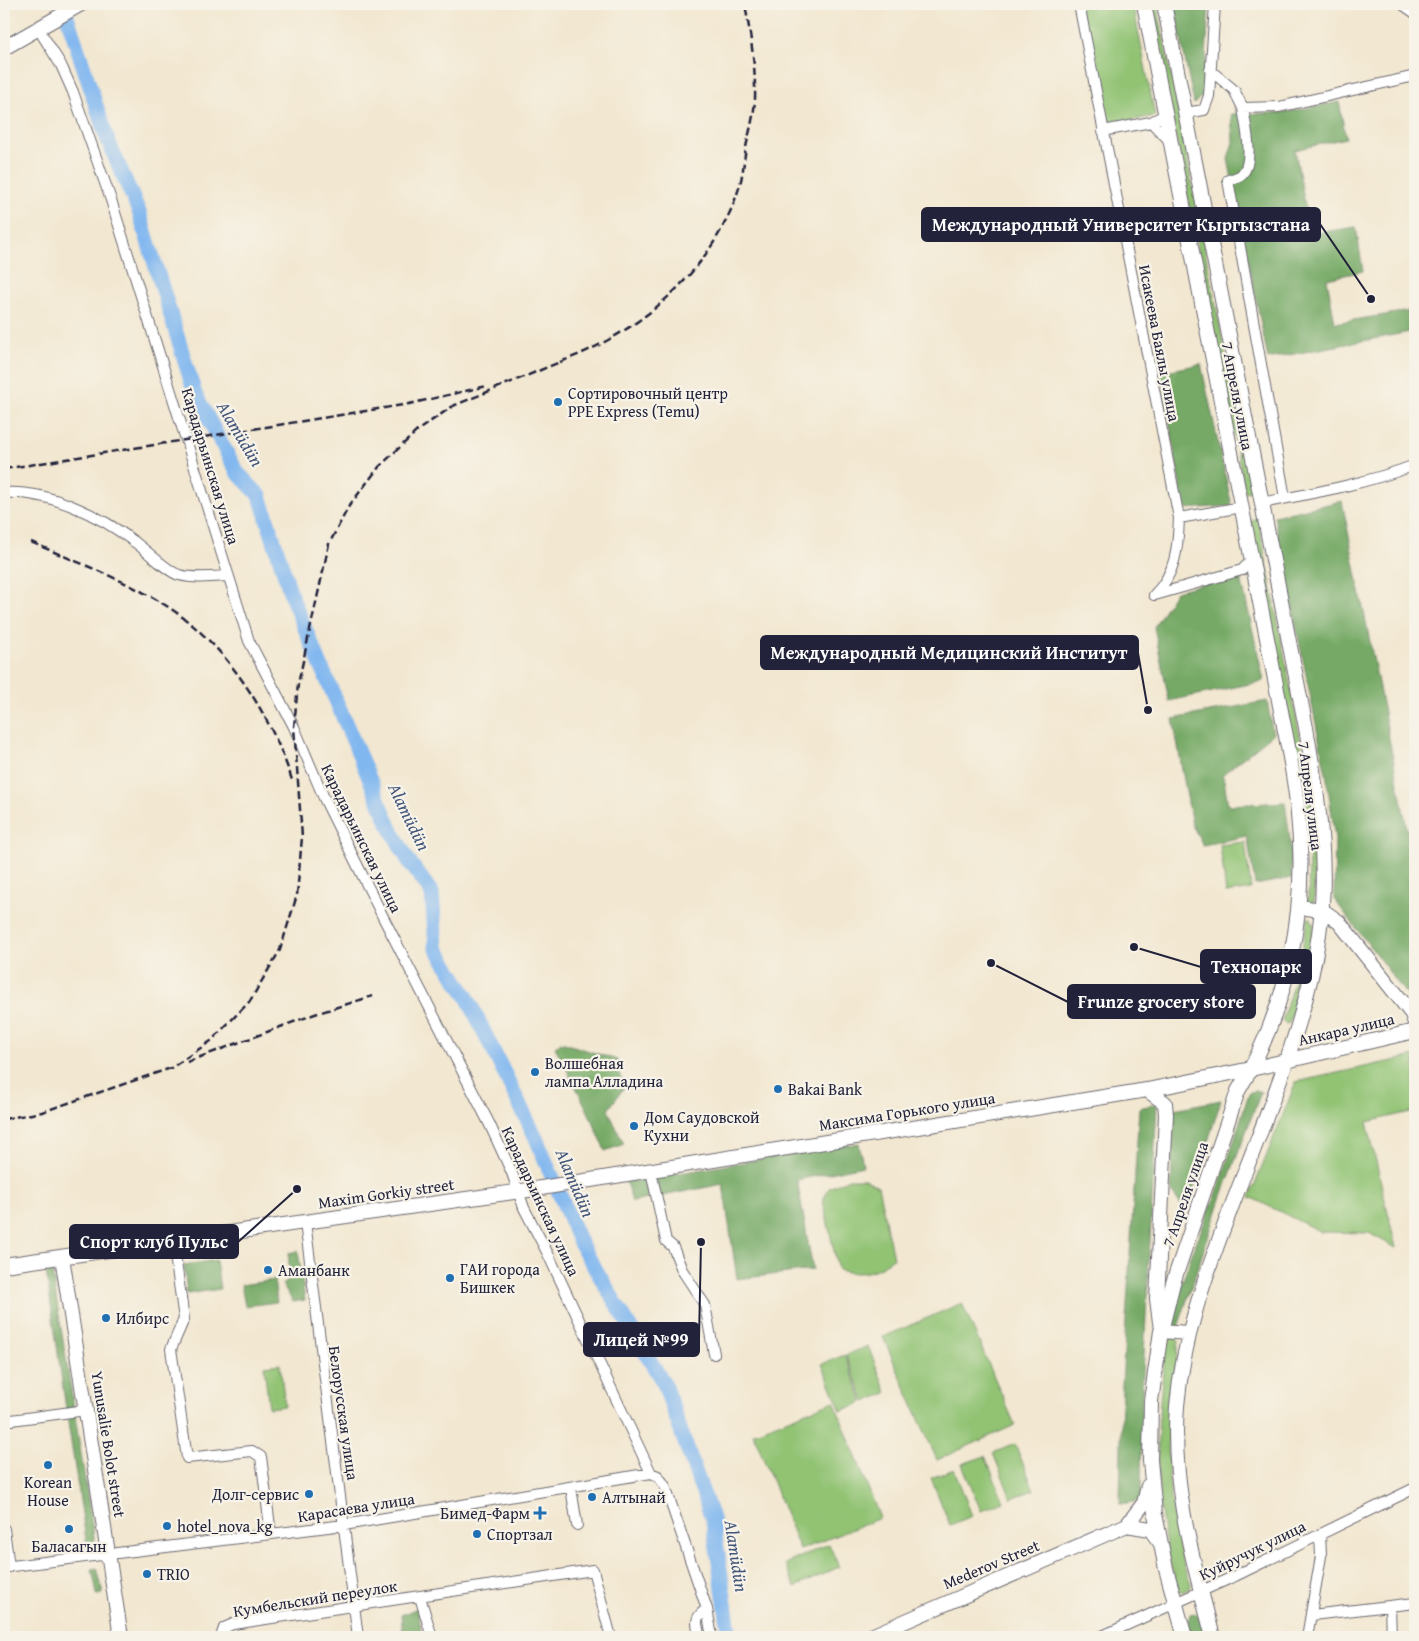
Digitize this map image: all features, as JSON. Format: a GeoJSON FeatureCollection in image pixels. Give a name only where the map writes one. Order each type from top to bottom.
{"type":"FeatureCollection","features":[{"type":"Feature","properties":{"kind":"main road"},"geometry":{"type":"LineString","coordinates":[[4,48],[81,4]]}},
{"type":"Feature","properties":{"kind":"main road","name":"7 Апреля улица"},"geometry":{"type":"LineString","coordinates":[[1144,4],[1252,560],[1296,797],[1301,844],[1299,906],[1290,960],[1282,989],[1251,1069],[1238,1091],[1173,1283],[1160,1331],[1151,1401],[1150,1465],[1159,1541],[1185,1637]]}},
{"type":"Feature","properties":{"kind":"main road","name":"7 Апреля улица"},"geometry":{"type":"LineString","coordinates":[[1164,4],[1317,793],[1323,842],[1322,910],[1309,984],[1284,1062],[1202,1285],[1188,1333],[1177,1407],[1176,1461],[1180,1498],[1192,1557],[1213,1637]]}},
{"type":"Feature","properties":{"kind":"main road"},"geometry":{"type":"LineString","coordinates":[[1242,507],[1261,503]]}},
{"type":"Feature","properties":{"kind":"main road"},"geometry":{"type":"LineString","coordinates":[[1299,906],[1322,910],[1339,922],[1412,1014],[1415,1023]]}},
{"type":"Feature","properties":{"kind":"main road","name":"Анкара улица"},"geometry":{"type":"LineString","coordinates":[[1284,1062],[1415,1031]]}},
{"type":"Feature","properties":{"kind":"main road","name":"Максима Горького улица"},"geometry":{"type":"LineString","coordinates":[[535,1189],[1147,1090],[1284,1062]]}},
{"type":"Feature","properties":{"kind":"main road"},"geometry":{"type":"LineString","coordinates":[[1147,1090],[1165,1103],[1166,1115],[1157,1300],[1160,1331],[1188,1333]]}},
{"type":"Feature","properties":{"kind":"main road","name":"Maxim Gorkiy street"},"geometry":{"type":"LineString","coordinates":[[4,1265],[535,1189]]}},
{"type":"Feature","properties":{"kind":"main road","name":"Yunusalie Bolot street"},"geometry":{"type":"LineString","coordinates":[[62,1257],[121,1637]]}},
{"type":"Feature","properties":{"kind":"main road","name":"Mederov Street"},"geometry":{"type":"LineString","coordinates":[[869,1637],[1127,1525],[1144,1503],[1150,1465]]}},
{"type":"Feature","properties":{"kind":"main road"},"geometry":{"type":"LineString","coordinates":[[1127,1525],[1150,1529],[1159,1541]]}},
{"type":"Feature","properties":{"kind":"street","name":"Исакеева Баялы улица"},"geometry":{"type":"LineString","coordinates":[[1079,4],[1179,518],[1178,548],[1172,569],[1162,588],[1154,595],[1242,570],[1252,560]]}},
{"type":"Feature","properties":{"kind":"street"},"geometry":{"type":"LineString","coordinates":[[1185,114],[1204,110],[1209,96],[1214,4]]}},
{"type":"Feature","properties":{"kind":"street"},"geometry":{"type":"LineString","coordinates":[[1402,4],[1415,13]]}},
{"type":"Feature","properties":{"kind":"street","name":"Карадарьинская улица"},"geometry":{"type":"LineString","coordinates":[[43,25],[65,74],[94,152],[188,440],[249,640],[294,727],[324,798],[383,917],[489,1123],[524,1208],[652,1473],[658,1476],[665,1486],[707,1609],[712,1637]]}},
{"type":"Feature","properties":{"kind":"street"},"geometry":{"type":"LineString","coordinates":[[1210,70],[1234,90],[1243,108],[1248,146],[1247,166],[1242,174],[1228,180],[1285,498]]}},
{"type":"Feature","properties":{"kind":"street"},"geometry":{"type":"LineString","coordinates":[[1243,108],[1279,107],[1415,76]]}},
{"type":"Feature","properties":{"kind":"street"},"geometry":{"type":"LineString","coordinates":[[1103,131],[1151,122],[1165,115]]}},
{"type":"Feature","properties":{"kind":"street"},"geometry":{"type":"LineString","coordinates":[[1151,122],[1170,141]]}},
{"type":"Feature","properties":{"kind":"street"},"geometry":{"type":"LineString","coordinates":[[1261,503],[1339,489],[1385,477],[1415,465]]}},
{"type":"Feature","properties":{"kind":"street"},"geometry":{"type":"LineString","coordinates":[[4,493],[21,492],[72,506],[122,532],[178,575],[200,577],[228,576]]}},
{"type":"Feature","properties":{"kind":"street"},"geometry":{"type":"LineString","coordinates":[[1179,518],[1242,507]]}},
{"type":"Feature","properties":{"kind":"street"},"geometry":{"type":"LineString","coordinates":[[651,1171],[666,1241],[673,1247],[682,1270],[705,1305],[714,1354]]}},
{"type":"Feature","properties":{"kind":"street","name":"Белорусская улица"},"geometry":{"type":"LineString","coordinates":[[305,1222],[358,1637]]}},
{"type":"Feature","properties":{"kind":"street"},"geometry":{"type":"LineString","coordinates":[[172,1241],[184,1319],[171,1349],[187,1458],[252,1451],[261,1457],[272,1534]]}},
{"type":"Feature","properties":{"kind":"street"},"geometry":{"type":"LineString","coordinates":[[4,1421],[86,1410]]}},
{"type":"Feature","properties":{"kind":"street","name":"Карасаева улица"},"geometry":{"type":"LineString","coordinates":[[6,1567],[344,1525],[652,1473]]}},
{"type":"Feature","properties":{"kind":"street"},"geometry":{"type":"LineString","coordinates":[[571,1488],[577,1525]]}},
{"type":"Feature","properties":{"kind":"street","name":"Куйручук улица"},"geometry":{"type":"LineString","coordinates":[[1100,1637],[1201,1592],[1415,1488]]}},
{"type":"Feature","properties":{"kind":"street"},"geometry":{"type":"LineString","coordinates":[[4,1529],[6,1567]]}},
{"type":"Feature","properties":{"kind":"street"},"geometry":{"type":"LineString","coordinates":[[1307,1637],[1321,1556],[1320,1534]]}},
{"type":"Feature","properties":{"kind":"street","name":"Кумбельский переулок"},"geometry":{"type":"LineString","coordinates":[[220,1637],[224,1628],[232,1624],[593,1570],[611,1637]]}},
{"type":"Feature","properties":{"kind":"street","name":"Кумбельский переулок"},"geometry":{"type":"LineString","coordinates":[[420,1597],[432,1637]]}},
{"type":"Feature","properties":{"kind":"street"},"geometry":{"type":"LineString","coordinates":[[1312,1615],[1415,1603]]}},
{"type":"Feature","properties":{"kind":"street"},"geometry":{"type":"LineString","coordinates":[[1390,1606],[1390,1637]]}},
{"type":"Feature","properties":{"kind":"street"},"geometry":{"type":"LineString","coordinates":[[700,1637],[696,1621],[698,1614],[707,1609]]}},
{"type":"Feature","properties":{"kind":"green space"},"geometry":{"type":"Polygon","coordinates":[[[1079,4],[1133,4],[1155,116],[1106,125],[1079,4]]]}},
{"type":"Feature","properties":{"kind":"green space"},"geometry":{"type":"Polygon","coordinates":[[[1150,4],[1157,4],[1252,491],[1245,492],[1150,4]]]}},
{"type":"Feature","properties":{"kind":"green space"},"geometry":{"type":"Polygon","coordinates":[[[1174,4],[1209,4],[1204,94],[1194,104],[1174,4]]]}},
{"type":"Feature","properties":{"kind":"green space"},"geometry":{"type":"Polygon","coordinates":[[[1339,102],[1346,138],[1295,150],[1310,234],[1356,227],[1363,271],[1327,279],[1335,323],[1415,310],[1415,331],[1268,359],[1228,159],[1233,142],[1231,114],[1282,113],[1339,102]]]}},
{"type":"Feature","properties":{"kind":"green space"},"geometry":{"type":"Polygon","coordinates":[[[1201,364],[1232,506],[1184,509],[1161,372],[1201,364]]]}},
{"type":"Feature","properties":{"kind":"green space"},"geometry":{"type":"Polygon","coordinates":[[[1342,501],[1415,869],[1415,1006],[1334,899],[1335,839],[1327,779],[1274,516],[1342,501]]]}},
{"type":"Feature","properties":{"kind":"green space"},"geometry":{"type":"Polygon","coordinates":[[[1258,518],[1309,785],[1316,853],[1314,902],[1312,903],[1308,902],[1309,854],[1306,812],[1251,520],[1258,518]]]}},
{"type":"Feature","properties":{"kind":"green space"},"geometry":{"type":"Polygon","coordinates":[[[1240,574],[1264,681],[1169,701],[1154,627],[1176,591],[1240,574]]]}},
{"type":"Feature","properties":{"kind":"green space"},"geometry":{"type":"Polygon","coordinates":[[[1267,701],[1273,734],[1223,774],[1228,805],[1285,802],[1290,839],[1292,878],[1255,885],[1247,836],[1203,845],[1192,825],[1173,719],[1267,701]]]}},
{"type":"Feature","properties":{"kind":"green space"},"geometry":{"type":"Polygon","coordinates":[[[1245,842],[1251,889],[1226,893],[1220,845],[1245,842]]]}},
{"type":"Feature","properties":{"kind":"green space"},"geometry":{"type":"Polygon","coordinates":[[[1308,918],[1311,918],[1314,925],[1306,970],[1289,1023],[1286,1024],[1282,1020],[1297,972],[1308,918]]]}},
{"type":"Feature","properties":{"kind":"green space"},"geometry":{"type":"Polygon","coordinates":[[[561,1042],[617,1060],[623,1089],[608,1110],[624,1144],[605,1151],[588,1111],[555,1047],[561,1042]]]}},
{"type":"Feature","properties":{"kind":"green space"},"geometry":{"type":"Polygon","coordinates":[[[1415,1056],[1415,1111],[1367,1122],[1396,1248],[1369,1233],[1321,1232],[1250,1197],[1296,1082],[1415,1056]]]}},
{"type":"Feature","properties":{"kind":"green space"},"geometry":{"type":"Polygon","coordinates":[[[1255,1090],[1261,1092],[1222,1196],[1178,1327],[1169,1323],[1193,1250],[1218,1190],[1249,1093],[1255,1090]]]}},
{"type":"Feature","properties":{"kind":"green space"},"geometry":{"type":"Polygon","coordinates":[[[1221,1100],[1186,1212],[1171,1191],[1174,1109],[1221,1100]]]}},
{"type":"Feature","properties":{"kind":"green space"},"geometry":{"type":"Polygon","coordinates":[[[1157,1104],[1142,1394],[1141,1501],[1120,1504],[1122,1385],[1139,1108],[1157,1104]]]}},
{"type":"Feature","properties":{"kind":"green space"},"geometry":{"type":"Polygon","coordinates":[[[859,1143],[863,1166],[797,1180],[813,1270],[737,1279],[723,1184],[632,1202],[626,1182],[859,1143]]]}},
{"type":"Feature","properties":{"kind":"green space"},"geometry":{"type":"Polygon","coordinates":[[[849,1179],[865,1179],[878,1186],[893,1258],[874,1270],[861,1273],[838,1270],[823,1200],[829,1188],[849,1179]]]}},
{"type":"Feature","properties":{"kind":"green space"},"geometry":{"type":"Polygon","coordinates":[[[298,1251],[305,1300],[293,1302],[283,1285],[290,1277],[288,1253],[298,1251]]]}},
{"type":"Feature","properties":{"kind":"green space"},"geometry":{"type":"Polygon","coordinates":[[[216,1260],[220,1289],[187,1294],[184,1265],[216,1260]]]}},
{"type":"Feature","properties":{"kind":"green space"},"geometry":{"type":"Polygon","coordinates":[[[46,1271],[52,1272],[74,1408],[66,1409],[46,1271]]]}},
{"type":"Feature","properties":{"kind":"green space"},"geometry":{"type":"Polygon","coordinates":[[[274,1280],[277,1302],[245,1306],[241,1285],[274,1280]]]}},
{"type":"Feature","properties":{"kind":"green space"},"geometry":{"type":"Polygon","coordinates":[[[962,1303],[1015,1425],[937,1460],[883,1337],[962,1303]]]}},
{"type":"Feature","properties":{"kind":"green space"},"geometry":{"type":"Polygon","coordinates":[[[1172,1337],[1177,1338],[1179,1341],[1170,1419],[1169,1478],[1178,1541],[1191,1587],[1179,1592],[1165,1539],[1161,1511],[1158,1456],[1158,1428],[1164,1359],[1167,1345],[1172,1337]]]}},
{"type":"Feature","properties":{"kind":"green space"},"geometry":{"type":"Polygon","coordinates":[[[868,1346],[887,1393],[865,1402],[846,1355],[868,1346]]]}},
{"type":"Feature","properties":{"kind":"green space"},"geometry":{"type":"Polygon","coordinates":[[[845,1355],[863,1402],[841,1411],[822,1364],[845,1355]]]}},
{"type":"Feature","properties":{"kind":"green space"},"geometry":{"type":"Polygon","coordinates":[[[280,1364],[285,1406],[269,1408],[264,1366],[280,1364]]]}},
{"type":"Feature","properties":{"kind":"green space"},"geometry":{"type":"Polygon","coordinates":[[[834,1401],[880,1518],[800,1550],[753,1433],[834,1401]]]}},
{"type":"Feature","properties":{"kind":"green space"},"geometry":{"type":"Polygon","coordinates":[[[75,1415],[95,1544],[87,1546],[67,1416],[75,1415]]]}},
{"type":"Feature","properties":{"kind":"green space"},"geometry":{"type":"Polygon","coordinates":[[[1015,1444],[1034,1490],[1011,1498],[993,1453],[1015,1444]]]}},
{"type":"Feature","properties":{"kind":"green space"},"geometry":{"type":"Polygon","coordinates":[[[985,1456],[1004,1502],[981,1511],[962,1464],[985,1456]]]}},
{"type":"Feature","properties":{"kind":"green space"},"geometry":{"type":"Polygon","coordinates":[[[954,1469],[972,1516],[950,1525],[931,1478],[954,1469]]]}},
{"type":"Feature","properties":{"kind":"green space"},"geometry":{"type":"Polygon","coordinates":[[[829,1544],[839,1567],[795,1587],[785,1564],[829,1544]]]}},
{"type":"Feature","properties":{"kind":"green space"},"geometry":{"type":"Polygon","coordinates":[[[97,1568],[103,1594],[97,1595],[92,1569],[97,1568]]]}},
{"type":"Feature","properties":{"kind":"green space"},"geometry":{"type":"Polygon","coordinates":[[[418,1608],[422,1637],[403,1637],[401,1615],[418,1608]]]}},
{"type":"Feature","properties":{"kind":"green space"},"geometry":{"type":"Polygon","coordinates":[[[1195,1613],[1202,1620],[1207,1637],[1191,1637],[1187,1624],[1190,1614],[1195,1613]]]}},
{"type":"Feature","properties":{"kind":"waterway","name":"Alamüdün"},"geometry":{"type":"LineString","coordinates":[[63,4],[106,136],[139,212],[195,394],[237,472],[260,496],[292,598],[391,829],[408,860],[432,893],[436,947],[467,997],[536,1138],[580,1243],[664,1384],[713,1521],[730,1637]]}},
{"type":"Feature","properties":{"kind":"railway"},"geometry":{"type":"LineString","coordinates":[[4,6],[8,4]]}},
{"type":"Feature","properties":{"kind":"railway"},"geometry":{"type":"LineString","coordinates":[[560,362],[590,350],[618,334],[645,316],[670,295],[692,272],[711,246],[727,218],[739,188],[755,104],[753,58],[745,4]]}},
{"type":"Feature","properties":{"kind":"railway"},"geometry":{"type":"LineString","coordinates":[[4,1119],[42,1112],[171,1068],[211,1041],[250,1001],[280,950],[297,895],[302,837],[294,727],[298,684],[329,544],[349,506],[379,467],[418,430],[453,406],[565,360]]}},
{"type":"Feature","properties":{"kind":"railway"},"geometry":{"type":"LineString","coordinates":[[4,469],[409,404],[487,386]]}},
{"type":"Feature","properties":{"kind":"railway"},"geometry":{"type":"LineString","coordinates":[[31,542],[147,594],[181,616],[200,632],[234,669],[262,712],[274,734],[292,780]]}},
{"type":"Feature","properties":{"kind":"railway"},"geometry":{"type":"LineString","coordinates":[[187,1062],[315,1014],[373,996]]}},
{"type":"Feature","properties":{"kind":"place","name":"Международный Университет Кыргызстана"},"geometry":{"type":"Point","coordinates":[1371,299]}},
{"type":"Feature","properties":{"kind":"place","name":"Сортировочный центр PPE Express (Temu)"},"geometry":{"type":"Point","coordinates":[558,402]}},
{"type":"Feature","properties":{"kind":"place","name":"Международный Медицинский Институт"},"geometry":{"type":"Point","coordinates":[1148,710]}},
{"type":"Feature","properties":{"kind":"place","name":"Технопарк"},"geometry":{"type":"Point","coordinates":[1134,947]}},
{"type":"Feature","properties":{"kind":"place","name":"Frunze grocery store"},"geometry":{"type":"Point","coordinates":[991,963]}},
{"type":"Feature","properties":{"kind":"place","name":"Волшебная лампа Алладина"},"geometry":{"type":"Point","coordinates":[535,1072]}},
{"type":"Feature","properties":{"kind":"place","name":"Bakai Bank"},"geometry":{"type":"Point","coordinates":[778,1089]}},
{"type":"Feature","properties":{"kind":"place","name":"Дом Саудовской Кухни"},"geometry":{"type":"Point","coordinates":[634,1126]}},
{"type":"Feature","properties":{"kind":"place","name":"Спорт клуб Пульс"},"geometry":{"type":"Point","coordinates":[297,1189]}},
{"type":"Feature","properties":{"kind":"place","name":"Лицей №99"},"geometry":{"type":"Point","coordinates":[701,1242]}},
{"type":"Feature","properties":{"kind":"place","name":"Аманбанк"},"geometry":{"type":"Point","coordinates":[268,1270]}},
{"type":"Feature","properties":{"kind":"place","name":"ГАИ города Бишкек"},"geometry":{"type":"Point","coordinates":[450,1278]}},
{"type":"Feature","properties":{"kind":"place","name":"Илбирс"},"geometry":{"type":"Point","coordinates":[106,1318]}},
{"type":"Feature","properties":{"kind":"place","name":"Korean House"},"geometry":{"type":"Point","coordinates":[48,1465]}},
{"type":"Feature","properties":{"kind":"place","name":"Долг-сервис"},"geometry":{"type":"Point","coordinates":[309,1494]}},
{"type":"Feature","properties":{"kind":"place","name":"Алтынай"},"geometry":{"type":"Point","coordinates":[592,1497]}},
{"type":"Feature","properties":{"kind":"place","name":"Бимед-Фарм"},"geometry":{"type":"Point","coordinates":[540,1513]}},
{"type":"Feature","properties":{"kind":"place","name":"hotel_nova_kg"},"geometry":{"type":"Point","coordinates":[167,1526]}},
{"type":"Feature","properties":{"kind":"place","name":"Баласагын"},"geometry":{"type":"Point","coordinates":[69,1529]}},
{"type":"Feature","properties":{"kind":"place","name":"Спортзал"},"geometry":{"type":"Point","coordinates":[477,1534]}},
{"type":"Feature","properties":{"kind":"place","name":"TRIO"},"geometry":{"type":"Point","coordinates":[147,1574]}}]}
